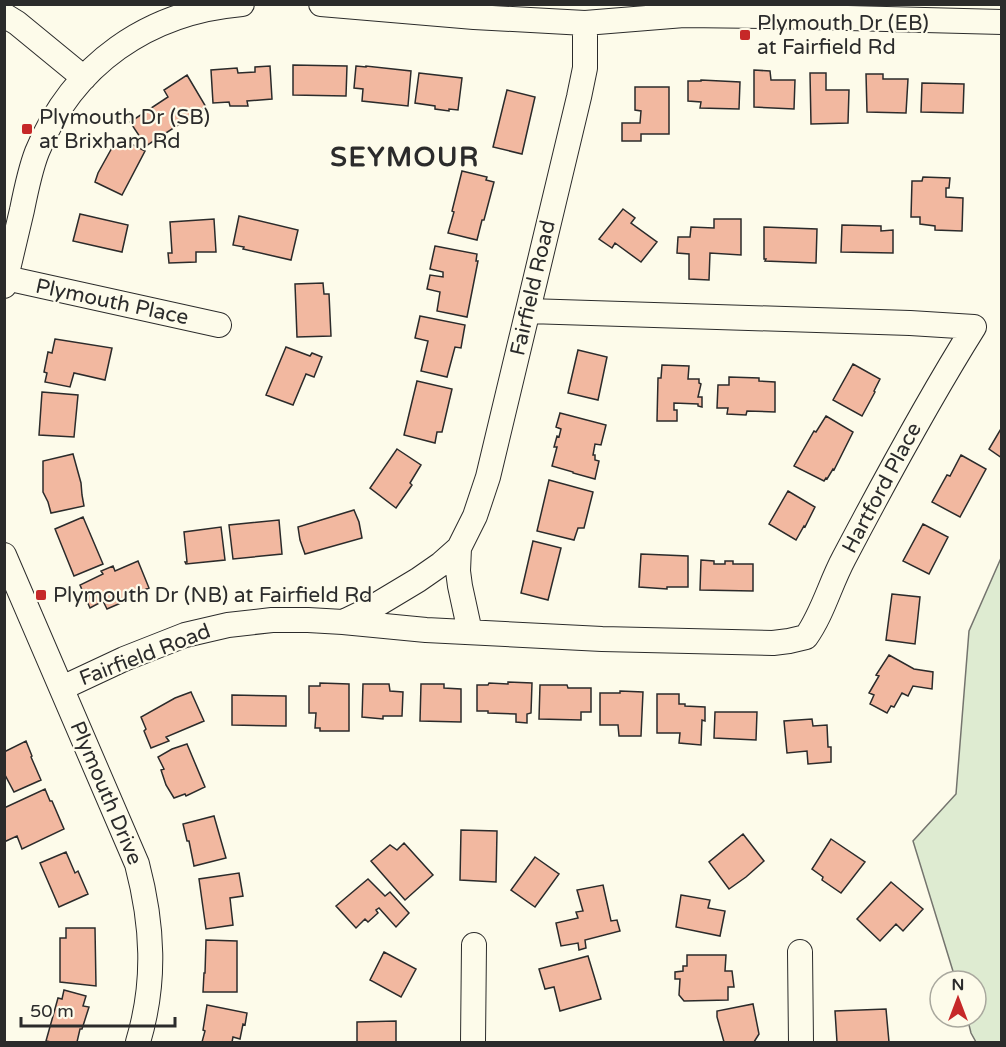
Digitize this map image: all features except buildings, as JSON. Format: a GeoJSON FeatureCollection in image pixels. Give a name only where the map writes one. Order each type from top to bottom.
{"type":"FeatureCollection","features":[{"type":"Feature","properties":{"kind":"street"},"geometry":{"type":"LineString","coordinates":[[5,282],[36,154],[54,118],[84,78],[114,50],[150,28],[184,14],[218,6],[242,4]]}},
{"type":"Feature","properties":{"kind":"street"},"geometry":{"type":"LineString","coordinates":[[321,4],[474,17],[585,23],[684,15],[1002,22]]}},
{"type":"Feature","properties":{"kind":"street"},"geometry":{"type":"LineString","coordinates":[[4,15],[17,22],[84,78]]}},
{"type":"Feature","properties":{"kind":"street","name":"Fairfield Road"},"geometry":{"type":"LineString","coordinates":[[62,688],[124,659],[185,635],[228,625],[272,620],[343,622],[418,580],[459,548],[475,516],[488,477],[528,312],[585,68],[585,23]]}},
{"type":"Feature","properties":{"kind":"street","name":"Plymouth Place"},"geometry":{"type":"LineString","coordinates":[[5,282],[25,283],[219,325]]}},
{"type":"Feature","properties":{"kind":"street","name":"Hartford Place"},"geometry":{"type":"LineString","coordinates":[[343,622],[426,630],[602,639],[773,642],[806,637],[817,618],[842,561],[909,436],[974,327],[528,312]]}},
{"type":"Feature","properties":{"kind":"street","name":"Fairfield Road"},"geometry":{"type":"LineString","coordinates":[[459,548],[458,571],[470,632]]}},
{"type":"Feature","properties":{"kind":"street","name":"Plymouth Drive"},"geometry":{"type":"LineString","coordinates":[[4,555],[137,864],[144,888],[152,955],[150,989],[144,1024],[138,1042]]}},
{"type":"Feature","properties":{"kind":"street"},"geometry":{"type":"LineString","coordinates":[[473,1042],[474,945]]}},
{"type":"Feature","properties":{"kind":"street"},"geometry":{"type":"LineString","coordinates":[[800,952],[801,1042]]}},
{"type":"Feature","properties":{"kind":"green space"},"geometry":{"type":"Polygon","coordinates":[[[1001,558],[1001,1042],[976,1042],[971,1033],[970,1029],[988,1029],[988,969],[952,969],[913,841],[956,794],[969,631],[1001,558]]]}},
{"type":"Feature","properties":{"kind":"place","name":"Plymouth Dr (EB) at Fairfield Rd"},"geometry":{"type":"Point","coordinates":[745,35]}},
{"type":"Feature","properties":{"kind":"place","name":"Plymouth Dr (SB) at Brixham Rd"},"geometry":{"type":"Point","coordinates":[27,129]}},
{"type":"Feature","properties":{"kind":"place","name":"Plymouth Dr (NB) at Fairfield Rd"},"geometry":{"type":"Point","coordinates":[41,595]}},
{"type":"Feature","properties":{"kind":"district","name":"SEYMOUR"},"geometry":{"type":"Point","coordinates":[405,157]}}]}
